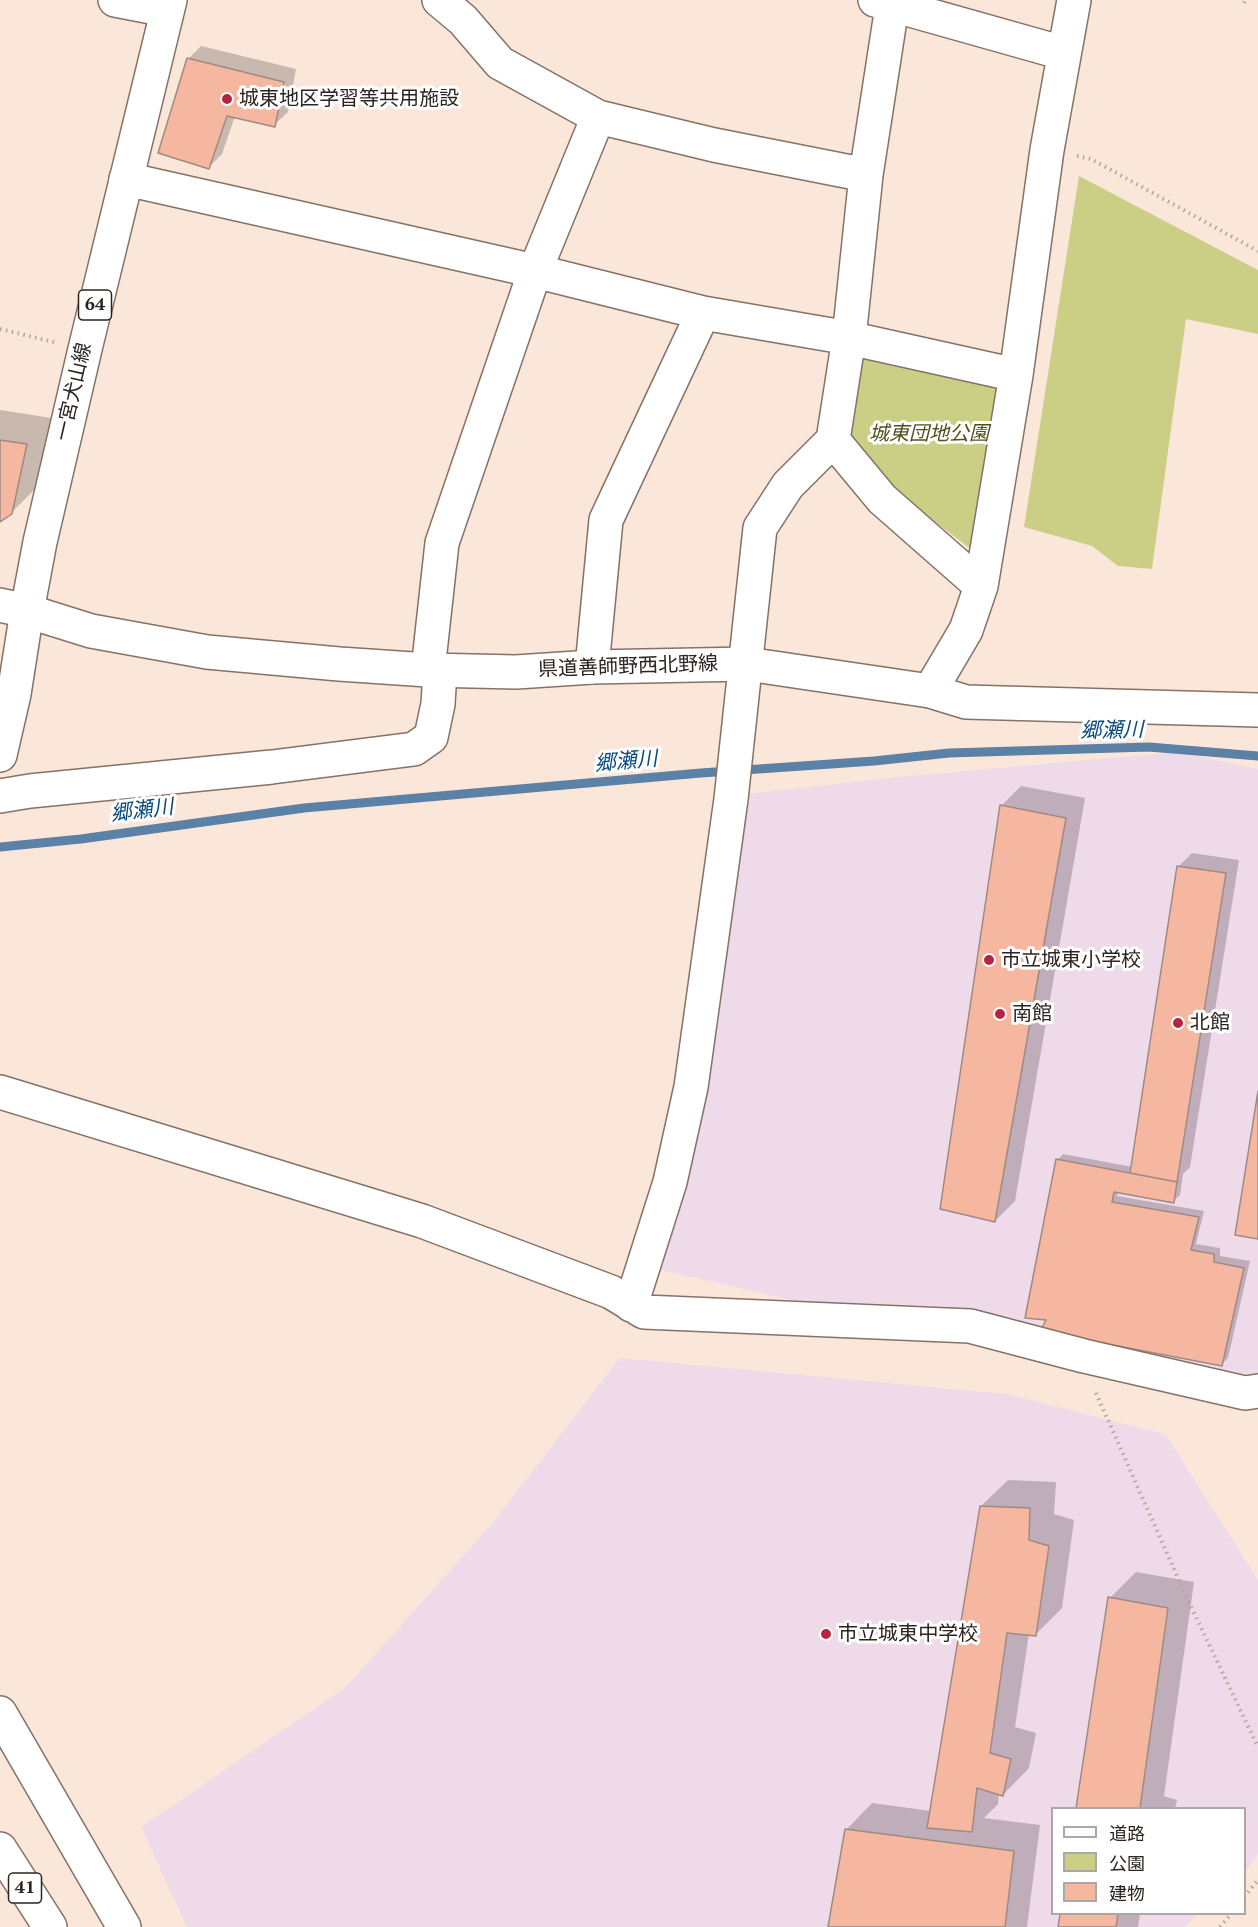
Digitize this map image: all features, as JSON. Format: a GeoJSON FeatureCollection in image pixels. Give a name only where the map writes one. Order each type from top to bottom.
{"type":"FeatureCollection","features":[{"type":"Feature","properties":{"kind":"main road"},"geometry":{"type":"LineString","coordinates":[[115,0],[168,5]]}},
{"type":"Feature","properties":{"kind":"main road"},"geometry":{"type":"LineString","coordinates":[[439,0],[463,20],[500,63],[598,117],[714,145],[866,175]]}},
{"type":"Feature","properties":{"kind":"main road"},"geometry":{"type":"LineString","coordinates":[[930,691],[966,630],[981,586],[1016,375],[1047,150],[1074,0]]}},
{"type":"Feature","properties":{"kind":"main road"},"geometry":{"type":"LineString","coordinates":[[631,1305],[670,1182],[691,1088],[731,799],[760,528],[788,486],[833,440],[849,338],[887,2],[1063,53]]}},
{"type":"Feature","properties":{"kind":"main road","name":"一宮犬山線"},"geometry":{"type":"LineString","coordinates":[[0,755],[14,694],[14,608],[40,542],[84,349],[168,5]]}},
{"type":"Feature","properties":{"kind":"main road"},"geometry":{"type":"LineString","coordinates":[[0,796],[272,767],[414,749],[430,737],[438,704],[434,670],[442,543],[535,271],[598,117]]}},
{"type":"Feature","properties":{"kind":"main road"},"geometry":{"type":"LineString","coordinates":[[126,178],[535,271],[703,312],[849,338],[1016,375]]}},
{"type":"Feature","properties":{"kind":"main road"},"geometry":{"type":"LineString","coordinates":[[592,668],[606,520],[703,312]]}},
{"type":"Feature","properties":{"kind":"main road"},"geometry":{"type":"LineString","coordinates":[[833,440],[882,499],[981,586]]}},
{"type":"Feature","properties":{"kind":"main road","name":"県道善師野西北野線"},"geometry":{"type":"LineString","coordinates":[[14,608],[91,630],[207,652],[434,670],[516,672],[747,664],[930,691],[966,702],[1258,710]]}},
{"type":"Feature","properties":{"kind":"main road"},"geometry":{"type":"LineString","coordinates":[[0,1092],[422,1221],[611,1292],[644,1312],[970,1326],[1084,1356],[1245,1393],[1258,1391]]}},
{"type":"Feature","properties":{"kind":"main road"},"geometry":{"type":"LineString","coordinates":[[0,1713],[124,1927]]}},
{"type":"Feature","properties":{"kind":"main road","name":"41"},"geometry":{"type":"LineString","coordinates":[[0,1850],[50,1927]]}},
{"type":"Feature","properties":{"kind":"path"},"geometry":{"type":"LineString","coordinates":[[1047,150],[1091,159],[1258,251]]}},
{"type":"Feature","properties":{"kind":"path"},"geometry":{"type":"LineString","coordinates":[[0,329],[84,349]]}},
{"type":"Feature","properties":{"kind":"path"},"geometry":{"type":"LineString","coordinates":[[1084,1356],[1097,1396],[1185,1594],[1258,1747]]}},
{"type":"Feature","properties":{"kind":"path"},"geometry":{"type":"LineString","coordinates":[[1246,1896],[1258,1880]]}},
{"type":"Feature","properties":{"kind":"path"},"geometry":{"type":"LineString","coordinates":[[1220,1927],[1230,1915]]}},
{"type":"Feature","properties":{"kind":"shaded area","name":"市立城東小学校"},"geometry":{"type":"Polygon","coordinates":[[[1178,752],[1258,769],[1258,1373],[1173,1376],[943,1306],[795,1301],[649,1267],[747,794],[897,777],[1178,752]]]}},
{"type":"Feature","properties":{"kind":"shaded area","name":"市立城東中学校"},"geometry":{"type":"Polygon","coordinates":[[[620,1358],[1007,1394],[1165,1434],[1258,1580],[1258,1854],[1246,1870],[1246,1807],[1051,1807],[1051,1915],[1197,1915],[1184,1927],[187,1927],[141,1827],[345,1688],[491,1525],[620,1358]]]}},
{"type":"Feature","properties":{"kind":"green space"},"geometry":{"type":"Polygon","coordinates":[[[1079,176],[1258,270],[1258,334],[1186,319],[1152,569],[1118,566],[1092,546],[1024,527],[1079,176]]]}},
{"type":"Feature","properties":{"kind":"green space","name":"城東団地公園"},"geometry":{"type":"Polygon","coordinates":[[[862,356],[1000,387],[972,550],[895,491],[850,435],[862,356]]]}},
{"type":"Feature","properties":{"kind":"building","name":"城東地区学習等共用施設"},"geometry":{"type":"Polygon","coordinates":[[[187,58],[284,82],[275,127],[227,116],[209,169],[158,153],[187,58]]]}},
{"type":"Feature","properties":{"kind":"building"},"geometry":{"type":"Polygon","coordinates":[[[0,440],[27,444],[12,514],[0,522],[0,440]]]}},
{"type":"Feature","properties":{"kind":"building","name":"南館"},"geometry":{"type":"Polygon","coordinates":[[[1000,805],[1066,818],[995,1222],[940,1209],[1000,805]]]}},
{"type":"Feature","properties":{"kind":"building","name":"北館"},"geometry":{"type":"Polygon","coordinates":[[[1177,866],[1226,873],[1177,1182],[1130,1173],[1177,866]]]}},
{"type":"Feature","properties":{"kind":"building"},"geometry":{"type":"Polygon","coordinates":[[[1258,1091],[1258,1239],[1235,1235],[1258,1091]]]}},
{"type":"Feature","properties":{"kind":"building"},"geometry":{"type":"Polygon","coordinates":[[[1056,1159],[1177,1182],[1174,1203],[1114,1192],[1112,1202],[1199,1217],[1191,1250],[1214,1254],[1214,1262],[1244,1268],[1222,1366],[1040,1331],[1046,1320],[1025,1318],[1056,1159]]]}},
{"type":"Feature","properties":{"kind":"building"},"geometry":{"type":"Polygon","coordinates":[[[980,1506],[1030,1508],[1029,1540],[1049,1546],[1036,1636],[1007,1633],[990,1753],[1011,1759],[1003,1796],[977,1788],[972,1832],[927,1828],[980,1506]]]}},
{"type":"Feature","properties":{"kind":"building"},"geometry":{"type":"Polygon","coordinates":[[[1108,1597],[1168,1608],[1140,1807],[1076,1807],[1108,1597]]]}},
{"type":"Feature","properties":{"kind":"building"},"geometry":{"type":"Polygon","coordinates":[[[845,1829],[1014,1851],[1005,1927],[828,1927],[845,1829]]]}},
{"type":"Feature","properties":{"kind":"building"},"geometry":{"type":"Polygon","coordinates":[[[1060,1915],[1118,1915],[1116,1927],[1058,1927],[1060,1915]]]}},
{"type":"Feature","properties":{"kind":"waterway","name":"郷瀬川"},"geometry":{"type":"LineString","coordinates":[[0,847],[81,839],[304,808],[949,753],[1149,747],[1258,756]]}},
{"type":"Feature","properties":{"kind":"place","name":"城東地区学習等共用施設"},"geometry":{"type":"Point","coordinates":[227,99]}},
{"type":"Feature","properties":{"kind":"place","name":"市立城東小学校"},"geometry":{"type":"Point","coordinates":[989,960]}},
{"type":"Feature","properties":{"kind":"place","name":"南館"},"geometry":{"type":"Point","coordinates":[1000,1014]}},
{"type":"Feature","properties":{"kind":"place","name":"北館"},"geometry":{"type":"Point","coordinates":[1178,1023]}},
{"type":"Feature","properties":{"kind":"place","name":"市立城東中学校"},"geometry":{"type":"Point","coordinates":[826,1634]}}]}
